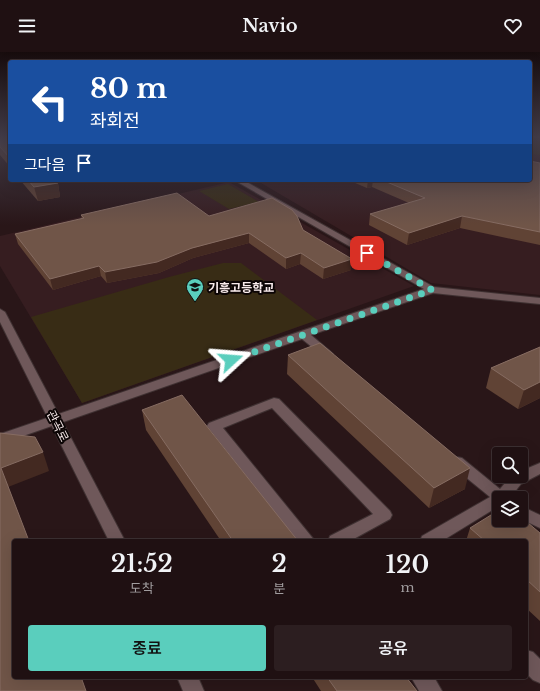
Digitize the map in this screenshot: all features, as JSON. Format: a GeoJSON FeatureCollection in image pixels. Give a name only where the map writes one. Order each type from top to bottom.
{"type":"FeatureCollection","features":[{"type":"Feature","properties":{"kind":"street"},"geometry":{"type":"LineString","coordinates":[[242,182],[432,290],[540,301]]}},
{"type":"Feature","properties":{"kind":"street"},"geometry":{"type":"LineString","coordinates":[[0,439],[56,421],[432,290]]}},
{"type":"Feature","properties":{"kind":"street","name":"관곡로"},"geometry":{"type":"LineString","coordinates":[[0,312],[116,539]]}},
{"type":"Feature","properties":{"kind":"street"},"geometry":{"type":"LineString","coordinates":[[304,335],[340,364]]}},
{"type":"Feature","properties":{"kind":"street"},"geometry":{"type":"LineString","coordinates":[[305,539],[214,426],[274,402],[384,515],[340,539]]}},
{"type":"Feature","properties":{"kind":"street"},"geometry":{"type":"LineString","coordinates":[[447,454],[492,491]]}},
{"type":"Feature","properties":{"kind":"street"},"geometry":{"type":"LineString","coordinates":[[507,491],[516,480],[540,468]]}},
{"type":"Feature","properties":{"kind":"street"},"geometry":{"type":"LineString","coordinates":[[431,539],[492,503]]}},
{"type":"Feature","properties":{"kind":"street"},"geometry":{"type":"LineString","coordinates":[[528,516],[540,522]]}},
{"type":"Feature","properties":{"kind":"street"},"geometry":{"type":"LineString","coordinates":[[528,661],[540,672]]}},
{"type":"Feature","properties":{"kind":"street"},"geometry":{"type":"LineString","coordinates":[[188,679],[194,691]]}},
{"type":"Feature","properties":{"kind":"street"},"geometry":{"type":"LineString","coordinates":[[423,679],[432,691]]}},
{"type":"Feature","properties":{"kind":"shaded area"},"geometry":{"type":"Polygon","coordinates":[[[532,166],[540,166],[540,295],[431,283],[259,182],[532,182],[532,166]]]}},
{"type":"Feature","properties":{"kind":"shaded area","name":"기흥고등학교"},"geometry":{"type":"Polygon","coordinates":[[[229,182],[414,286],[82,403],[0,266],[0,236],[229,182]]]}},
{"type":"Feature","properties":{"kind":"shaded area"},"geometry":{"type":"Polygon","coordinates":[[[228,184],[259,202],[229,209],[199,191],[228,184]]]}},
{"type":"Feature","properties":{"kind":"shaded area"},"geometry":{"type":"Polygon","coordinates":[[[223,263],[241,263],[317,320],[82,403],[31,317],[169,277],[223,263]]]}},
{"type":"Feature","properties":{"kind":"building"},"geometry":{"type":"Polygon","coordinates":[[[532,166],[540,166],[540,232],[462,216],[409,233],[370,214],[425,198],[387,182],[532,182],[532,166]]]}},
{"type":"Feature","properties":{"kind":"building"},"geometry":{"type":"Polygon","coordinates":[[[30,182],[58,183],[34,187],[30,182]]]}},
{"type":"Feature","properties":{"kind":"building"},"geometry":{"type":"Polygon","coordinates":[[[177,193],[209,216],[272,198],[292,210],[297,216],[303,230],[352,259],[324,268],[301,253],[286,258],[249,233],[192,248],[157,262],[105,272],[99,266],[50,279],[15,234],[84,218],[81,215],[177,193]]]}},
{"type":"Feature","properties":{"kind":"building"},"geometry":{"type":"Polygon","coordinates":[[[320,343],[470,468],[434,488],[288,355],[320,343]]]}},
{"type":"Feature","properties":{"kind":"building"},"geometry":{"type":"Polygon","coordinates":[[[540,347],[540,382],[524,390],[491,368],[540,347]]]}},
{"type":"Feature","properties":{"kind":"building"},"geometry":{"type":"Polygon","coordinates":[[[182,395],[296,539],[232,539],[142,410],[182,395]]]}},
{"type":"Feature","properties":{"kind":"building"},"geometry":{"type":"Polygon","coordinates":[[[0,433],[35,437],[43,452],[1,468],[28,539],[12,539],[12,679],[82,679],[86,691],[0,691],[0,433]]]}},
{"type":"Feature","properties":{"kind":"building"},"geometry":{"type":"Polygon","coordinates":[[[492,514],[492,527],[528,527],[528,523],[540,533],[540,592],[528,581],[528,539],[483,539],[470,528],[492,514]]]}},
{"type":"Feature","properties":{"kind":"building"},"geometry":{"type":"Polygon","coordinates":[[[328,679],[408,679],[417,691],[337,691],[328,679]]]}},
{"type":"Feature","properties":{"kind":"place","name":"기흥고등학교"},"geometry":{"type":"Point","coordinates":[195,302]}},
{"type":"Feature","properties":{"kind":"route"},"geometry":{"type":"LineString","coordinates":[[231,360],[432,290],[367,253]]}}]}
